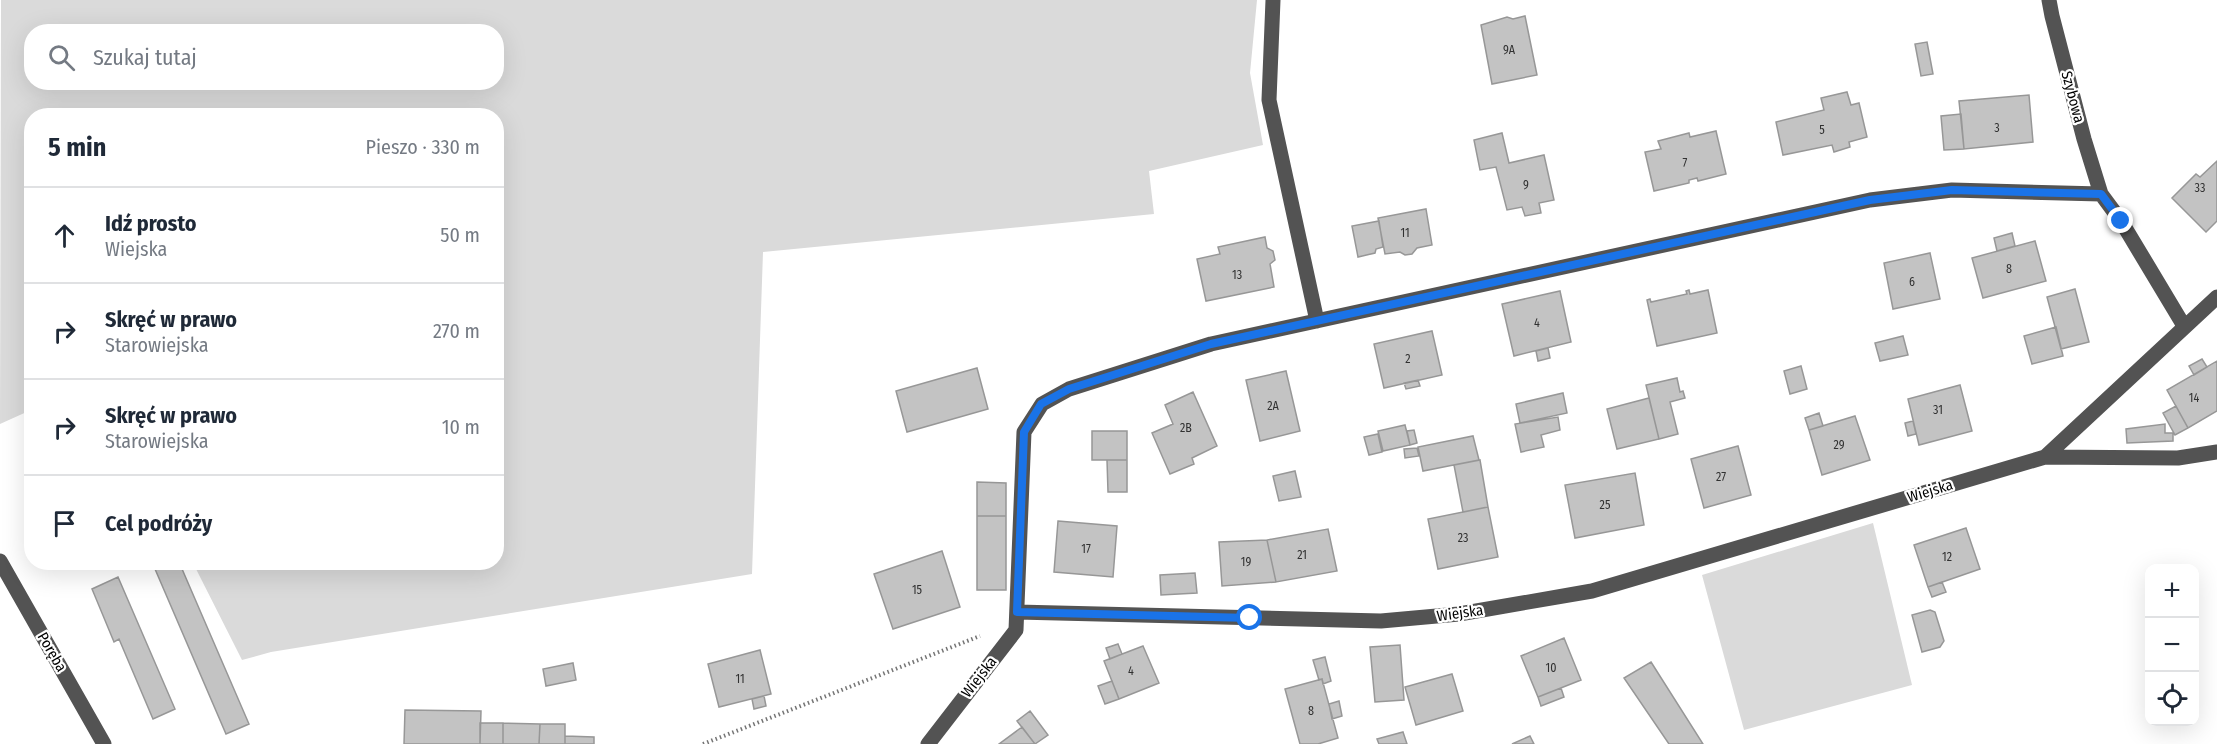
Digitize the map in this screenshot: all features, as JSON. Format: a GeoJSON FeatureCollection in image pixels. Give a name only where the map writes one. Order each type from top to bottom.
{"type":"FeatureCollection","features":[{"type":"Feature","properties":{"kind":"street"},"geometry":{"type":"LineString","coordinates":[[1273,0],[1269,100],[1317,321]]}},
{"type":"Feature","properties":{"kind":"street","name":"Szybowa"},"geometry":{"type":"LineString","coordinates":[[2049,0],[2081,128],[2101,194],[2121,221],[2184,326]]}},
{"type":"Feature","properties":{"kind":"street"},"geometry":{"type":"LineString","coordinates":[[1016,630],[1024,432],[1041,404],[1069,389],[1211,344],[1870,200],[1952,190],[2101,194]]}},
{"type":"Feature","properties":{"kind":"street","name":"Wiejska"},"geometry":{"type":"LineString","coordinates":[[2045,457],[2217,297]]}},
{"type":"Feature","properties":{"kind":"street","name":"Wiejska"},"geometry":{"type":"LineString","coordinates":[[1017,612],[1381,621],[1459,614],[1592,591],[2045,457],[2178,458],[2217,452]]}},
{"type":"Feature","properties":{"kind":"street","name":"Poręba"},"geometry":{"type":"LineString","coordinates":[[0,561],[104,744]]}},
{"type":"Feature","properties":{"kind":"street","name":"Wiejska"},"geometry":{"type":"LineString","coordinates":[[928,744],[1016,630]]}},
{"type":"Feature","properties":{"kind":"path"},"geometry":{"type":"LineString","coordinates":[[703,744],[990,632],[1016,630]]}},
{"type":"Feature","properties":{"kind":"shaded area"},"geometry":{"type":"Polygon","coordinates":[[[1,0],[1257,0],[1250,73],[1263,145],[1149,171],[1154,214],[763,252],[752,574],[271,652],[242,660],[197,570],[504,570],[504,108],[24,108],[24,413],[0,424],[1,0]]]}},
{"type":"Feature","properties":{"kind":"shaded area"},"geometry":{"type":"Polygon","coordinates":[[[1873,523],[1912,685],[1744,730],[1702,575],[1873,523]]]}},
{"type":"Feature","properties":{"kind":"building"},"geometry":{"type":"Polygon","coordinates":[[[1525,16],[1537,75],[1492,84],[1481,25],[1507,17],[1513,19],[1525,16]]]}},
{"type":"Feature","properties":{"kind":"building"},"geometry":{"type":"Polygon","coordinates":[[[1927,42],[1933,74],[1921,76],[1915,44],[1927,42]]]}},
{"type":"Feature","properties":{"kind":"building"},"geometry":{"type":"Polygon","coordinates":[[[1847,92],[1851,105],[1859,103],[1867,137],[1849,142],[1850,147],[1834,152],[1832,145],[1783,155],[1776,122],[1824,110],[1821,98],[1847,92]]]}},
{"type":"Feature","properties":{"kind":"building"},"geometry":{"type":"Polygon","coordinates":[[[2029,95],[2033,142],[1964,149],[1959,101],[2029,95]]]}},
{"type":"Feature","properties":{"kind":"building"},"geometry":{"type":"Polygon","coordinates":[[[1961,114],[1964,149],[1944,150],[1941,116],[1961,114]]]}},
{"type":"Feature","properties":{"kind":"building"},"geometry":{"type":"Polygon","coordinates":[[[1716,131],[1726,174],[1698,181],[1697,178],[1689,180],[1689,183],[1654,191],[1645,152],[1661,149],[1658,141],[1689,133],[1690,137],[1716,131]]]}},
{"type":"Feature","properties":{"kind":"building"},"geometry":{"type":"Polygon","coordinates":[[[1502,133],[1509,163],[1544,155],[1554,200],[1539,203],[1541,213],[1525,216],[1522,207],[1507,210],[1496,167],[1480,170],[1474,140],[1502,133]]]}},
{"type":"Feature","properties":{"kind":"building"},"geometry":{"type":"Polygon","coordinates":[[[2217,161],[2217,221],[2206,232],[2172,198],[2196,174],[2200,177],[2217,161]]]}},
{"type":"Feature","properties":{"kind":"building"},"geometry":{"type":"Polygon","coordinates":[[[1426,209],[1432,245],[1417,248],[1412,254],[1405,255],[1400,252],[1385,254],[1378,218],[1426,209]]]}},
{"type":"Feature","properties":{"kind":"building"},"geometry":{"type":"Polygon","coordinates":[[[1379,221],[1383,247],[1376,249],[1375,253],[1358,257],[1352,226],[1379,221]]]}},
{"type":"Feature","properties":{"kind":"building"},"geometry":{"type":"Polygon","coordinates":[[[2012,233],[2015,246],[1997,251],[1994,238],[2012,233]]]}},
{"type":"Feature","properties":{"kind":"building"},"geometry":{"type":"Polygon","coordinates":[[[1265,237],[1267,248],[1273,251],[1275,260],[1270,264],[1274,287],[1206,301],[1197,259],[1220,254],[1218,247],[1265,237]]]}},
{"type":"Feature","properties":{"kind":"building"},"geometry":{"type":"Polygon","coordinates":[[[2035,241],[2046,281],[1983,298],[1972,258],[2035,241]]]}},
{"type":"Feature","properties":{"kind":"building"},"geometry":{"type":"Polygon","coordinates":[[[1930,253],[1940,299],[1893,309],[1884,263],[1930,253]]]}},
{"type":"Feature","properties":{"kind":"building"},"geometry":{"type":"Polygon","coordinates":[[[2075,289],[2089,342],[2061,349],[2047,297],[2075,289]]]}},
{"type":"Feature","properties":{"kind":"building"},"geometry":{"type":"Polygon","coordinates":[[[1689,290],[1690,294],[1708,290],[1717,333],[1657,346],[1647,300],[1650,299],[1651,302],[1687,294],[1686,291],[1689,290]]]}},
{"type":"Feature","properties":{"kind":"building"},"geometry":{"type":"Polygon","coordinates":[[[1560,291],[1571,342],[1514,356],[1502,304],[1560,291]]]}},
{"type":"Feature","properties":{"kind":"building"},"geometry":{"type":"Polygon","coordinates":[[[2056,327],[2063,356],[2032,364],[2024,336],[2056,327]]]}},
{"type":"Feature","properties":{"kind":"building"},"geometry":{"type":"Polygon","coordinates":[[[1432,331],[1442,375],[1384,388],[1374,344],[1432,331]]]}},
{"type":"Feature","properties":{"kind":"building"},"geometry":{"type":"Polygon","coordinates":[[[1903,336],[1908,355],[1880,361],[1875,343],[1903,336]]]}},
{"type":"Feature","properties":{"kind":"building"},"geometry":{"type":"Polygon","coordinates":[[[1548,348],[1550,358],[1538,361],[1536,351],[1548,348]]]}},
{"type":"Feature","properties":{"kind":"building"},"geometry":{"type":"Polygon","coordinates":[[[2202,359],[2207,367],[2194,375],[2189,366],[2202,359]]]}},
{"type":"Feature","properties":{"kind":"building"},"geometry":{"type":"Polygon","coordinates":[[[2217,361],[2217,411],[2188,428],[2167,390],[2217,361]]]}},
{"type":"Feature","properties":{"kind":"building"},"geometry":{"type":"Polygon","coordinates":[[[1801,366],[1807,389],[1790,394],[1784,371],[1801,366]]]}},
{"type":"Feature","properties":{"kind":"building"},"geometry":{"type":"Polygon","coordinates":[[[977,368],[988,409],[907,432],[896,391],[977,368]]]}},
{"type":"Feature","properties":{"kind":"building"},"geometry":{"type":"Polygon","coordinates":[[[1286,371],[1300,431],[1260,441],[1246,380],[1286,371]]]}},
{"type":"Feature","properties":{"kind":"building"},"geometry":{"type":"Polygon","coordinates":[[[1677,378],[1680,392],[1683,391],[1685,398],[1670,402],[1678,434],[1659,439],[1646,385],[1677,378]]]}},
{"type":"Feature","properties":{"kind":"building"},"geometry":{"type":"Polygon","coordinates":[[[1418,380],[1420,386],[1406,389],[1404,383],[1418,380]]]}},
{"type":"Feature","properties":{"kind":"building"},"geometry":{"type":"Polygon","coordinates":[[[1960,385],[1972,431],[1919,445],[1908,399],[1960,385]]]}},
{"type":"Feature","properties":{"kind":"building"},"geometry":{"type":"Polygon","coordinates":[[[1193,392],[1217,446],[1192,458],[1194,464],[1170,474],[1152,433],[1173,424],[1165,405],[1193,392]]]}},
{"type":"Feature","properties":{"kind":"building"},"geometry":{"type":"Polygon","coordinates":[[[1563,393],[1567,413],[1520,423],[1516,404],[1563,393]]]}},
{"type":"Feature","properties":{"kind":"building"},"geometry":{"type":"Polygon","coordinates":[[[1649,398],[1659,439],[1617,449],[1607,409],[1649,398]]]}},
{"type":"Feature","properties":{"kind":"building"},"geometry":{"type":"Polygon","coordinates":[[[2176,406],[2188,428],[2175,435],[2163,413],[2176,406]]]}},
{"type":"Feature","properties":{"kind":"building"},"geometry":{"type":"Polygon","coordinates":[[[1819,413],[1823,426],[1809,430],[1805,418],[1819,413]]]}},
{"type":"Feature","properties":{"kind":"building"},"geometry":{"type":"Polygon","coordinates":[[[1855,416],[1870,460],[1822,475],[1809,430],[1855,416]]]}},
{"type":"Feature","properties":{"kind":"building"},"geometry":{"type":"Polygon","coordinates":[[[1558,417],[1560,430],[1541,435],[1544,447],[1521,452],[1515,424],[1558,417]]]}},
{"type":"Feature","properties":{"kind":"building"},"geometry":{"type":"Polygon","coordinates":[[[1913,421],[1916,434],[1908,436],[1905,423],[1913,421]]]}},
{"type":"Feature","properties":{"kind":"building"},"geometry":{"type":"Polygon","coordinates":[[[2165,424],[2165,433],[2173,433],[2173,441],[2127,443],[2126,429],[2165,424]]]}},
{"type":"Feature","properties":{"kind":"building"},"geometry":{"type":"Polygon","coordinates":[[[1405,425],[1410,445],[1383,451],[1378,431],[1405,425]]]}},
{"type":"Feature","properties":{"kind":"building"},"geometry":{"type":"Polygon","coordinates":[[[1414,430],[1417,443],[1410,445],[1407,431],[1414,430]]]}},
{"type":"Feature","properties":{"kind":"building"},"geometry":{"type":"Polygon","coordinates":[[[1092,431],[1127,431],[1127,460],[1092,460],[1092,431]]]}},
{"type":"Feature","properties":{"kind":"building"},"geometry":{"type":"Polygon","coordinates":[[[1378,434],[1382,452],[1369,455],[1364,437],[1378,434]]]}},
{"type":"Feature","properties":{"kind":"building"},"geometry":{"type":"Polygon","coordinates":[[[1473,436],[1479,460],[1423,471],[1418,447],[1473,436]]]}},
{"type":"Feature","properties":{"kind":"building"},"geometry":{"type":"Polygon","coordinates":[[[1738,446],[1751,495],[1704,508],[1691,459],[1738,446]]]}},
{"type":"Feature","properties":{"kind":"building"},"geometry":{"type":"Polygon","coordinates":[[[1417,448],[1419,456],[1405,458],[1404,449],[1417,448]]]}},
{"type":"Feature","properties":{"kind":"building"},"geometry":{"type":"Polygon","coordinates":[[[1107,460],[1127,460],[1127,492],[1108,492],[1107,460]]]}},
{"type":"Feature","properties":{"kind":"building"},"geometry":{"type":"Polygon","coordinates":[[[1480,460],[1488,507],[1463,512],[1454,465],[1480,460]]]}},
{"type":"Feature","properties":{"kind":"building"},"geometry":{"type":"Polygon","coordinates":[[[1295,471],[1301,497],[1279,501],[1273,476],[1295,471]]]}},
{"type":"Feature","properties":{"kind":"building"},"geometry":{"type":"Polygon","coordinates":[[[1635,473],[1644,525],[1575,538],[1565,485],[1635,473]]]}},
{"type":"Feature","properties":{"kind":"building"},"geometry":{"type":"Polygon","coordinates":[[[977,482],[1006,483],[1006,516],[977,516],[977,482]]]}},
{"type":"Feature","properties":{"kind":"building"},"geometry":{"type":"Polygon","coordinates":[[[1488,507],[1498,557],[1438,569],[1428,519],[1488,507]]]}},
{"type":"Feature","properties":{"kind":"building"},"geometry":{"type":"Polygon","coordinates":[[[977,516],[1006,516],[1006,590],[977,590],[977,516]]]}},
{"type":"Feature","properties":{"kind":"building"},"geometry":{"type":"Polygon","coordinates":[[[1058,521],[1117,526],[1113,577],[1054,572],[1058,521]]]}},
{"type":"Feature","properties":{"kind":"building"},"geometry":{"type":"Polygon","coordinates":[[[1966,528],[1980,569],[1928,587],[1914,545],[1966,528]]]}},
{"type":"Feature","properties":{"kind":"building"},"geometry":{"type":"Polygon","coordinates":[[[1328,529],[1337,571],[1276,582],[1267,540],[1328,529]]]}},
{"type":"Feature","properties":{"kind":"building"},"geometry":{"type":"Polygon","coordinates":[[[1267,540],[1276,582],[1222,586],[1219,542],[1267,540]]]}},
{"type":"Feature","properties":{"kind":"building"},"geometry":{"type":"Polygon","coordinates":[[[942,551],[960,607],[893,629],[874,574],[942,551]]]}},
{"type":"Feature","properties":{"kind":"building"},"geometry":{"type":"Polygon","coordinates":[[[155,570],[182,570],[249,724],[226,734],[155,570]]]}},
{"type":"Feature","properties":{"kind":"building"},"geometry":{"type":"Polygon","coordinates":[[[1195,573],[1197,593],[1161,595],[1160,575],[1195,573]]]}},
{"type":"Feature","properties":{"kind":"building"},"geometry":{"type":"Polygon","coordinates":[[[118,577],[175,709],[153,719],[119,639],[114,642],[92,589],[118,577]]]}},
{"type":"Feature","properties":{"kind":"building"},"geometry":{"type":"Polygon","coordinates":[[[1942,582],[1946,592],[1932,597],[1928,587],[1942,582]]]}},
{"type":"Feature","properties":{"kind":"building"},"geometry":{"type":"Polygon","coordinates":[[[1930,610],[1935,612],[1944,641],[1940,647],[1922,652],[1912,615],[1930,610]]]}},
{"type":"Feature","properties":{"kind":"building"},"geometry":{"type":"Polygon","coordinates":[[[1564,638],[1581,680],[1538,697],[1521,656],[1564,638]]]}},
{"type":"Feature","properties":{"kind":"building"},"geometry":{"type":"Polygon","coordinates":[[[1118,644],[1122,654],[1110,659],[1106,648],[1118,644]]]}},
{"type":"Feature","properties":{"kind":"building"},"geometry":{"type":"Polygon","coordinates":[[[1400,645],[1404,700],[1375,702],[1370,647],[1400,645]]]}},
{"type":"Feature","properties":{"kind":"building"},"geometry":{"type":"Polygon","coordinates":[[[1143,646],[1159,683],[1119,699],[1104,661],[1143,646]]]}},
{"type":"Feature","properties":{"kind":"building"},"geometry":{"type":"Polygon","coordinates":[[[760,650],[771,694],[719,707],[708,664],[760,650]]]}},
{"type":"Feature","properties":{"kind":"building"},"geometry":{"type":"Polygon","coordinates":[[[1325,657],[1331,681],[1323,684],[1322,679],[1319,680],[1313,660],[1325,657]]]}},
{"type":"Feature","properties":{"kind":"building"},"geometry":{"type":"Polygon","coordinates":[[[1651,662],[1703,744],[1669,744],[1624,678],[1651,662]]]}},
{"type":"Feature","properties":{"kind":"building"},"geometry":{"type":"Polygon","coordinates":[[[573,663],[576,680],[546,686],[543,669],[573,663]]]}},
{"type":"Feature","properties":{"kind":"building"},"geometry":{"type":"Polygon","coordinates":[[[1452,674],[1463,711],[1416,725],[1405,687],[1452,674]]]}},
{"type":"Feature","properties":{"kind":"building"},"geometry":{"type":"Polygon","coordinates":[[[1322,679],[1338,738],[1318,744],[1300,744],[1285,689],[1322,679]]]}},
{"type":"Feature","properties":{"kind":"building"},"geometry":{"type":"Polygon","coordinates":[[[1112,681],[1119,699],[1105,704],[1098,686],[1112,681]]]}},
{"type":"Feature","properties":{"kind":"building"},"geometry":{"type":"Polygon","coordinates":[[[1561,688],[1564,697],[1541,706],[1538,697],[1561,688]]]}},
{"type":"Feature","properties":{"kind":"building"},"geometry":{"type":"Polygon","coordinates":[[[764,696],[766,706],[754,709],[752,699],[764,696]]]}},
{"type":"Feature","properties":{"kind":"building"},"geometry":{"type":"Polygon","coordinates":[[[1339,701],[1342,716],[1332,719],[1329,704],[1339,701]]]}},
{"type":"Feature","properties":{"kind":"building"},"geometry":{"type":"Polygon","coordinates":[[[405,710],[481,711],[480,744],[404,744],[405,710]]]}},
{"type":"Feature","properties":{"kind":"building"},"geometry":{"type":"Polygon","coordinates":[[[1030,711],[1048,735],[1035,744],[1017,721],[1030,711]]]}},
{"type":"Feature","properties":{"kind":"building"},"geometry":{"type":"Polygon","coordinates":[[[480,723],[503,723],[503,744],[480,744],[480,723]]]}},
{"type":"Feature","properties":{"kind":"building"},"geometry":{"type":"Polygon","coordinates":[[[503,723],[540,724],[539,744],[503,744],[503,723]]]}},
{"type":"Feature","properties":{"kind":"building"},"geometry":{"type":"Polygon","coordinates":[[[540,724],[565,724],[565,744],[539,744],[540,724]]]}},
{"type":"Feature","properties":{"kind":"building"},"geometry":{"type":"Polygon","coordinates":[[[1022,727],[1035,744],[999,744],[1022,727]]]}},
{"type":"Feature","properties":{"kind":"building"},"geometry":{"type":"Polygon","coordinates":[[[1403,732],[1407,744],[1379,744],[1377,739],[1403,732]]]}},
{"type":"Feature","properties":{"kind":"building"},"geometry":{"type":"Polygon","coordinates":[[[565,736],[594,737],[594,744],[565,744],[565,736]]]}},
{"type":"Feature","properties":{"kind":"building"},"geometry":{"type":"Polygon","coordinates":[[[1530,736],[1534,744],[1512,744],[1530,736]]]}},
{"type":"Feature","properties":{"kind":"route"},"geometry":{"type":"LineString","coordinates":[[1250,618],[1017,612],[1024,432],[1041,404],[1069,389],[1211,344],[1870,200],[1952,190],[2101,194],[2121,221]]}}]}
